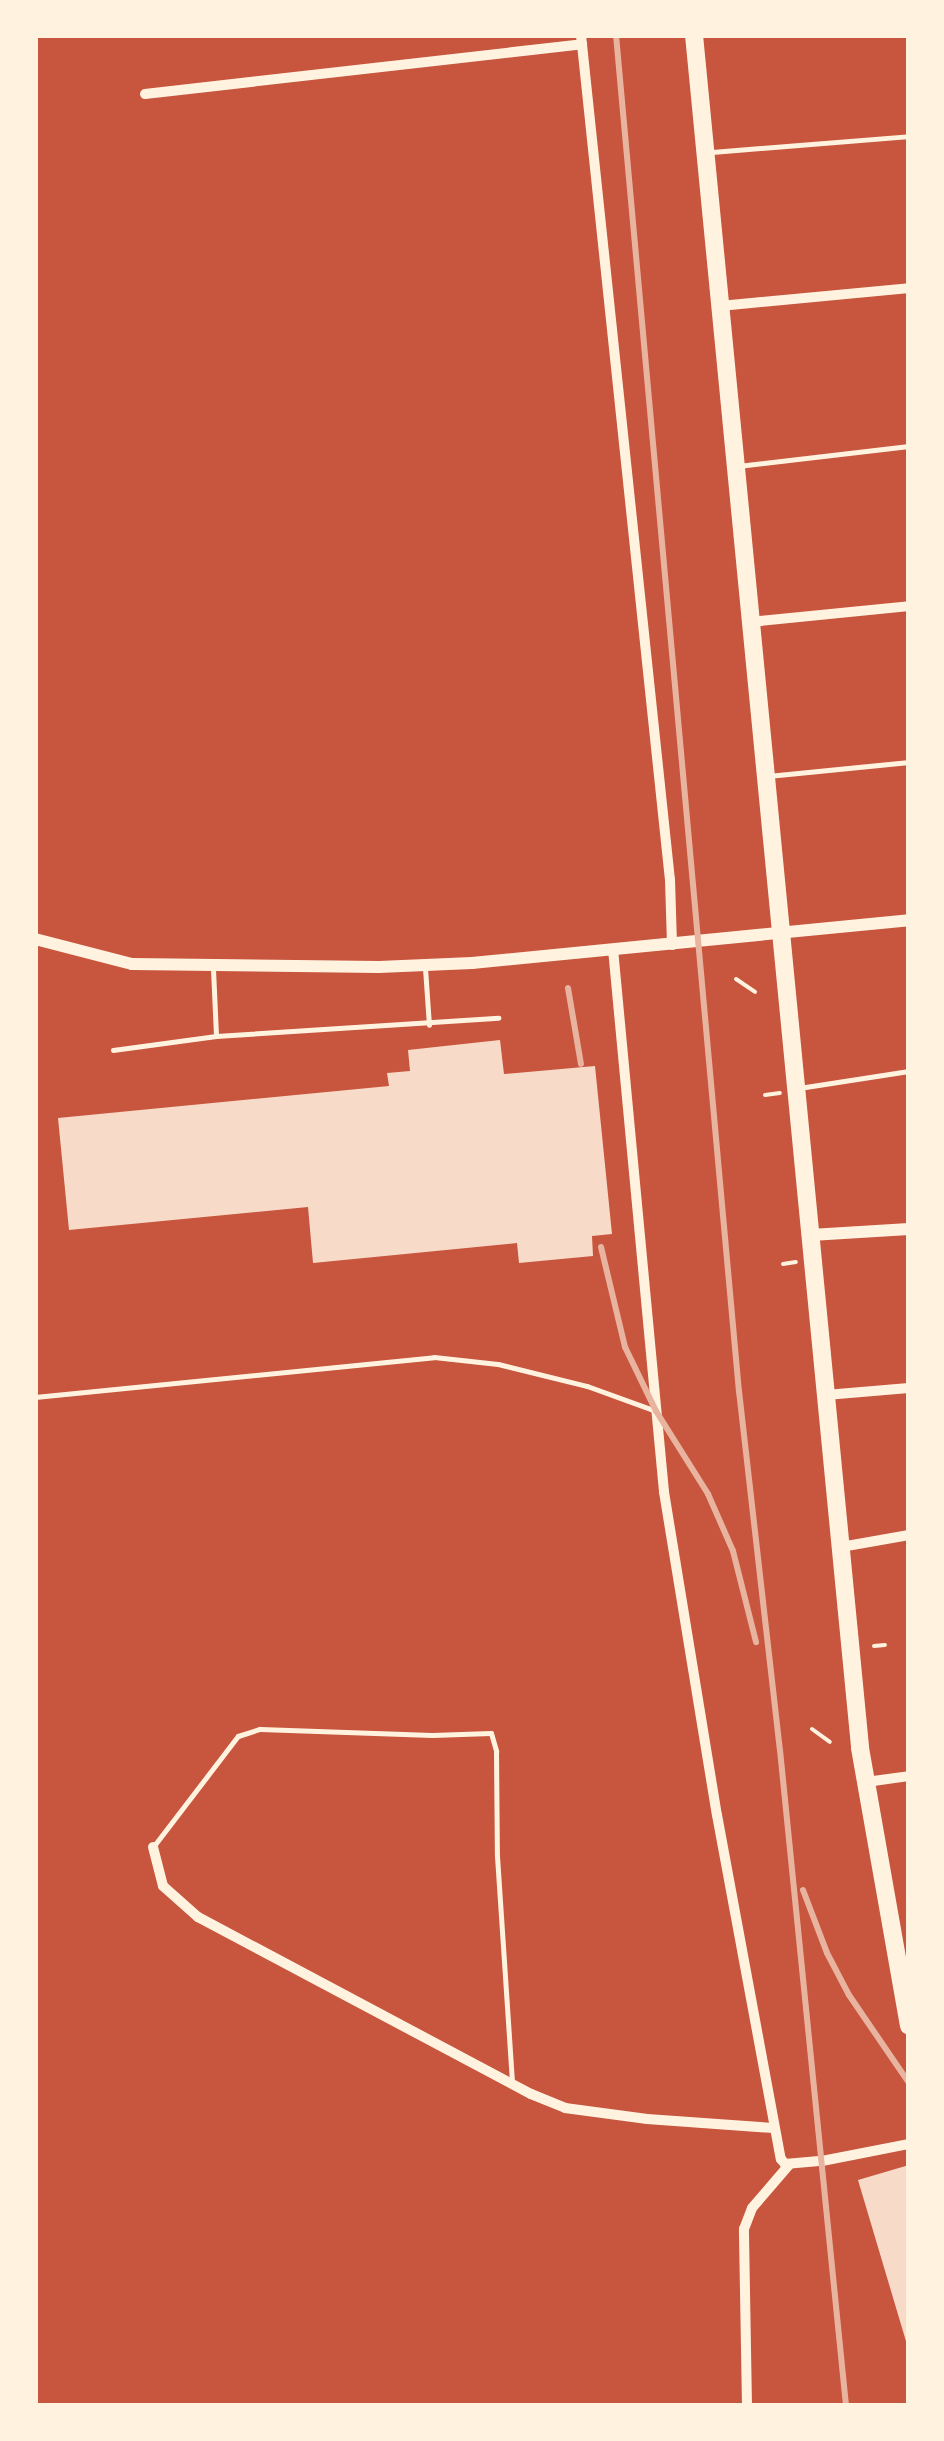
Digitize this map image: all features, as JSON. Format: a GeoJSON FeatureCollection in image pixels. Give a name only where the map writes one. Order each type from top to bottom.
{"type":"FeatureCollection","features":[{"type":"Feature","properties":{"kind":"main road"},"geometry":{"type":"LineString","coordinates":[[694,35],[781,934],[788,1091],[811,1234],[866,1782],[901,1943],[908,2019]]}},
{"type":"Feature","properties":{"kind":"street"},"geometry":{"type":"LineString","coordinates":[[144,94],[582,39],[670,880],[672,944]]}},
{"type":"Feature","properties":{"kind":"street"},"geometry":{"type":"LineString","coordinates":[[719,306],[909,288]]}},
{"type":"Feature","properties":{"kind":"street"},"geometry":{"type":"LineString","coordinates":[[750,622],[909,606]]}},
{"type":"Feature","properties":{"kind":"street"},"geometry":{"type":"LineString","coordinates":[[35,939],[132,964],[425,965],[909,920]]}},
{"type":"Feature","properties":{"kind":"street"},"geometry":{"type":"LineString","coordinates":[[613,949],[664,1492],[774,2128],[781,2158],[789,2165]]}},
{"type":"Feature","properties":{"kind":"street"},"geometry":{"type":"LineString","coordinates":[[811,1234],[909,1230]]}},
{"type":"Feature","properties":{"kind":"street"},"geometry":{"type":"LineString","coordinates":[[826,1395],[909,1388]]}},
{"type":"Feature","properties":{"kind":"street"},"geometry":{"type":"LineString","coordinates":[[841,1547],[909,1535]]}},
{"type":"Feature","properties":{"kind":"street"},"geometry":{"type":"LineString","coordinates":[[866,1782],[909,1776]]}},
{"type":"Feature","properties":{"kind":"street"},"geometry":{"type":"LineString","coordinates":[[153,1847],[163,1886],[198,1917],[512,2084],[566,2108],[647,2119],[774,2128]]}},
{"type":"Feature","properties":{"kind":"street"},"geometry":{"type":"LineString","coordinates":[[747,2406],[744,2228],[752,2208],[789,2165],[909,2144]]}},
{"type":"Feature","properties":{"kind":"lane"},"geometry":{"type":"LineString","coordinates":[[704,152],[909,136]]}},
{"type":"Feature","properties":{"kind":"lane"},"geometry":{"type":"LineString","coordinates":[[734,466],[909,446]]}},
{"type":"Feature","properties":{"kind":"lane"},"geometry":{"type":"LineString","coordinates":[[765,777],[909,762]]}},
{"type":"Feature","properties":{"kind":"lane"},"geometry":{"type":"LineString","coordinates":[[425,965],[429,1024]]}},
{"type":"Feature","properties":{"kind":"lane"},"geometry":{"type":"LineString","coordinates":[[213,966],[216,1036]]}},
{"type":"Feature","properties":{"kind":"lane"},"geometry":{"type":"LineString","coordinates":[[113,1050],[216,1036],[498,1018]]}},
{"type":"Feature","properties":{"kind":"lane"},"geometry":{"type":"LineString","coordinates":[[788,1091],[909,1072]]}},
{"type":"Feature","properties":{"kind":"lane"},"geometry":{"type":"LineString","coordinates":[[35,1397],[434,1358],[498,1364],[587,1386],[656,1411]]}},
{"type":"Feature","properties":{"kind":"lane"},"geometry":{"type":"LineString","coordinates":[[153,1847],[238,1736],[260,1729],[432,1735],[491,1732],[496,1736],[498,1856],[512,2084]]}},
{"type":"Feature","properties":{"kind":"path"},"geometry":{"type":"LineString","coordinates":[[736,979],[755,992]]}},
{"type":"Feature","properties":{"kind":"path"},"geometry":{"type":"LineString","coordinates":[[765,1094],[788,1091]]}},
{"type":"Feature","properties":{"kind":"path"},"geometry":{"type":"LineString","coordinates":[[782,1264],[796,1262]]}},
{"type":"Feature","properties":{"kind":"path"},"geometry":{"type":"LineString","coordinates":[[874,1646],[885,1645]]}},
{"type":"Feature","properties":{"kind":"path"},"geometry":{"type":"LineString","coordinates":[[812,1729],[830,1742]]}},
{"type":"Feature","properties":{"kind":"building"},"geometry":{"type":"Polygon","coordinates":[[[500,1040],[504,1074],[595,1066],[612,1234],[592,1236],[593,1256],[519,1263],[517,1243],[313,1263],[308,1207],[69,1230],[58,1118],[389,1086],[387,1073],[410,1071],[408,1050],[500,1040]]]}},
{"type":"Feature","properties":{"kind":"building"},"geometry":{"type":"Polygon","coordinates":[[[909,2165],[909,2347],[908,2348],[858,2180],[909,2165]]]}},
{"type":"Feature","properties":{"kind":"railway"},"geometry":{"type":"LineString","coordinates":[[616,35],[739,1391],[780,1750],[846,2406]]}},
{"type":"Feature","properties":{"kind":"railway"},"geometry":{"type":"LineString","coordinates":[[568,988],[581,1064]]}},
{"type":"Feature","properties":{"kind":"railway"},"geometry":{"type":"LineString","coordinates":[[601,1247],[625,1347],[656,1411],[708,1494],[733,1551],[756,1642]]}},
{"type":"Feature","properties":{"kind":"railway"},"geometry":{"type":"LineString","coordinates":[[803,1890],[827,1953],[849,1995],[909,2083]]}}]}
